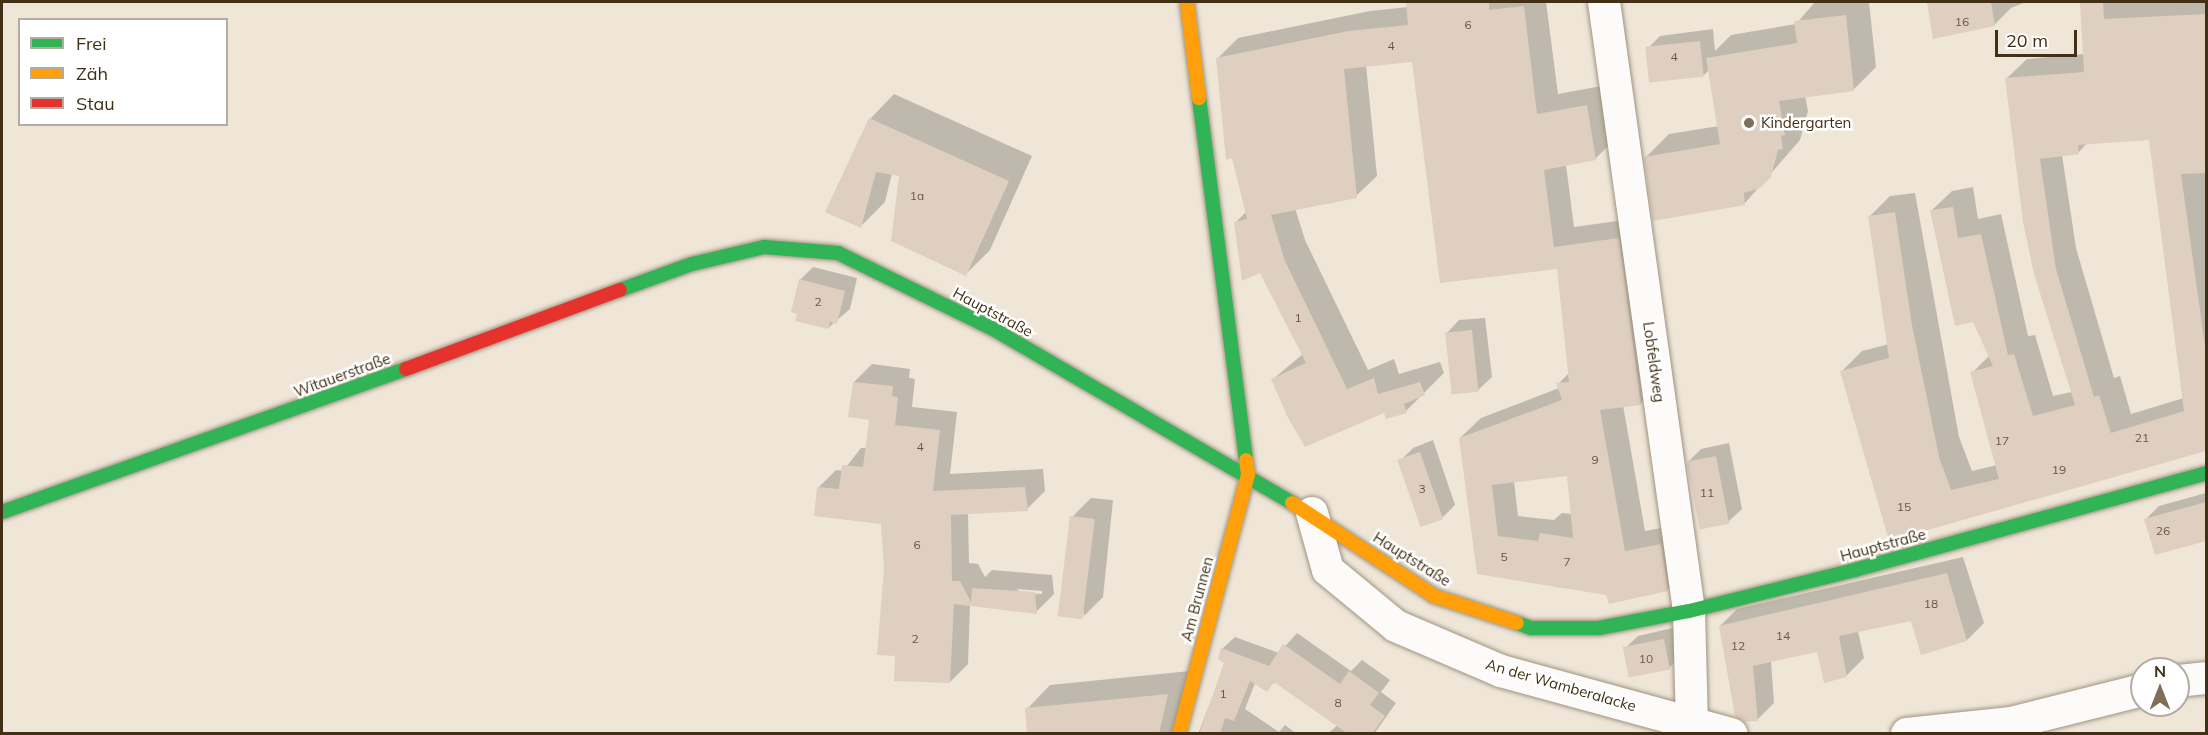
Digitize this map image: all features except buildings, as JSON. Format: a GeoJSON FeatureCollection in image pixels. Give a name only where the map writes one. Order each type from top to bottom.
{"type":"FeatureCollection","features":[{"type":"Feature","properties":{"kind":"street"},"geometry":{"type":"LineString","coordinates":[[1187,2],[1248,474]]}},
{"type":"Feature","properties":{"kind":"street","name":"Lobfeldweg"},"geometry":{"type":"LineString","coordinates":[[1604,2],[1689,611],[1692,723]]}},
{"type":"Feature","properties":{"kind":"street","name":"Hauptstraße"},"geometry":{"type":"LineString","coordinates":[[692,264],[764,247],[838,253],[995,330],[1248,474],[1312,513],[1434,596],[1531,628],[1599,628],[1689,611],[1855,570],[2206,473]]}},
{"type":"Feature","properties":{"kind":"street","name":"Witauerstraße"},"geometry":{"type":"LineString","coordinates":[[2,512],[226,435],[692,264]]}},
{"type":"Feature","properties":{"kind":"street","name":"Am Brunnen"},"geometry":{"type":"LineString","coordinates":[[1179,734],[1248,474]]}},
{"type":"Feature","properties":{"kind":"street","name":"An der Wamberalacke"},"geometry":{"type":"LineString","coordinates":[[1312,513],[1328,570],[1396,626],[1501,672],[1732,734]]}},
{"type":"Feature","properties":{"kind":"street"},"geometry":{"type":"LineString","coordinates":[[2190,680],[2206,678]]}},
{"type":"Feature","properties":{"kind":"street"},"geometry":{"type":"LineString","coordinates":[[1907,734],[2011,723],[2130,693]]}},
{"type":"Feature","properties":{"kind":"traffic: fast"},"geometry":{"type":"LineString","coordinates":[[1199,98],[1246,460]]}},
{"type":"Feature","properties":{"kind":"traffic: fast"},"geometry":{"type":"LineString","coordinates":[[620,290],[692,264],[764,247],[838,253],[995,330],[1292,503]]}},
{"type":"Feature","properties":{"kind":"traffic: fast"},"geometry":{"type":"LineString","coordinates":[[2,512],[406,369]]}},
{"type":"Feature","properties":{"kind":"traffic: fast"},"geometry":{"type":"LineString","coordinates":[[1517,623],[1531,628],[1599,628],[1689,611],[1855,570],[2206,473]]}},
{"type":"Feature","properties":{"kind":"traffic: slow"},"geometry":{"type":"LineString","coordinates":[[1187,2],[1199,98]]}},
{"type":"Feature","properties":{"kind":"traffic: slow"},"geometry":{"type":"LineString","coordinates":[[1179,734],[1248,474],[1246,460]]}},
{"type":"Feature","properties":{"kind":"traffic: slow"},"geometry":{"type":"LineString","coordinates":[[1292,503],[1434,596],[1517,623]]}},
{"type":"Feature","properties":{"kind":"traffic: jam"},"geometry":{"type":"LineString","coordinates":[[406,369],[620,290]]}},
{"type":"Feature","properties":{"kind":"place","name":"Kindergarten"},"geometry":{"type":"Point","coordinates":[1749,123]}}]}
